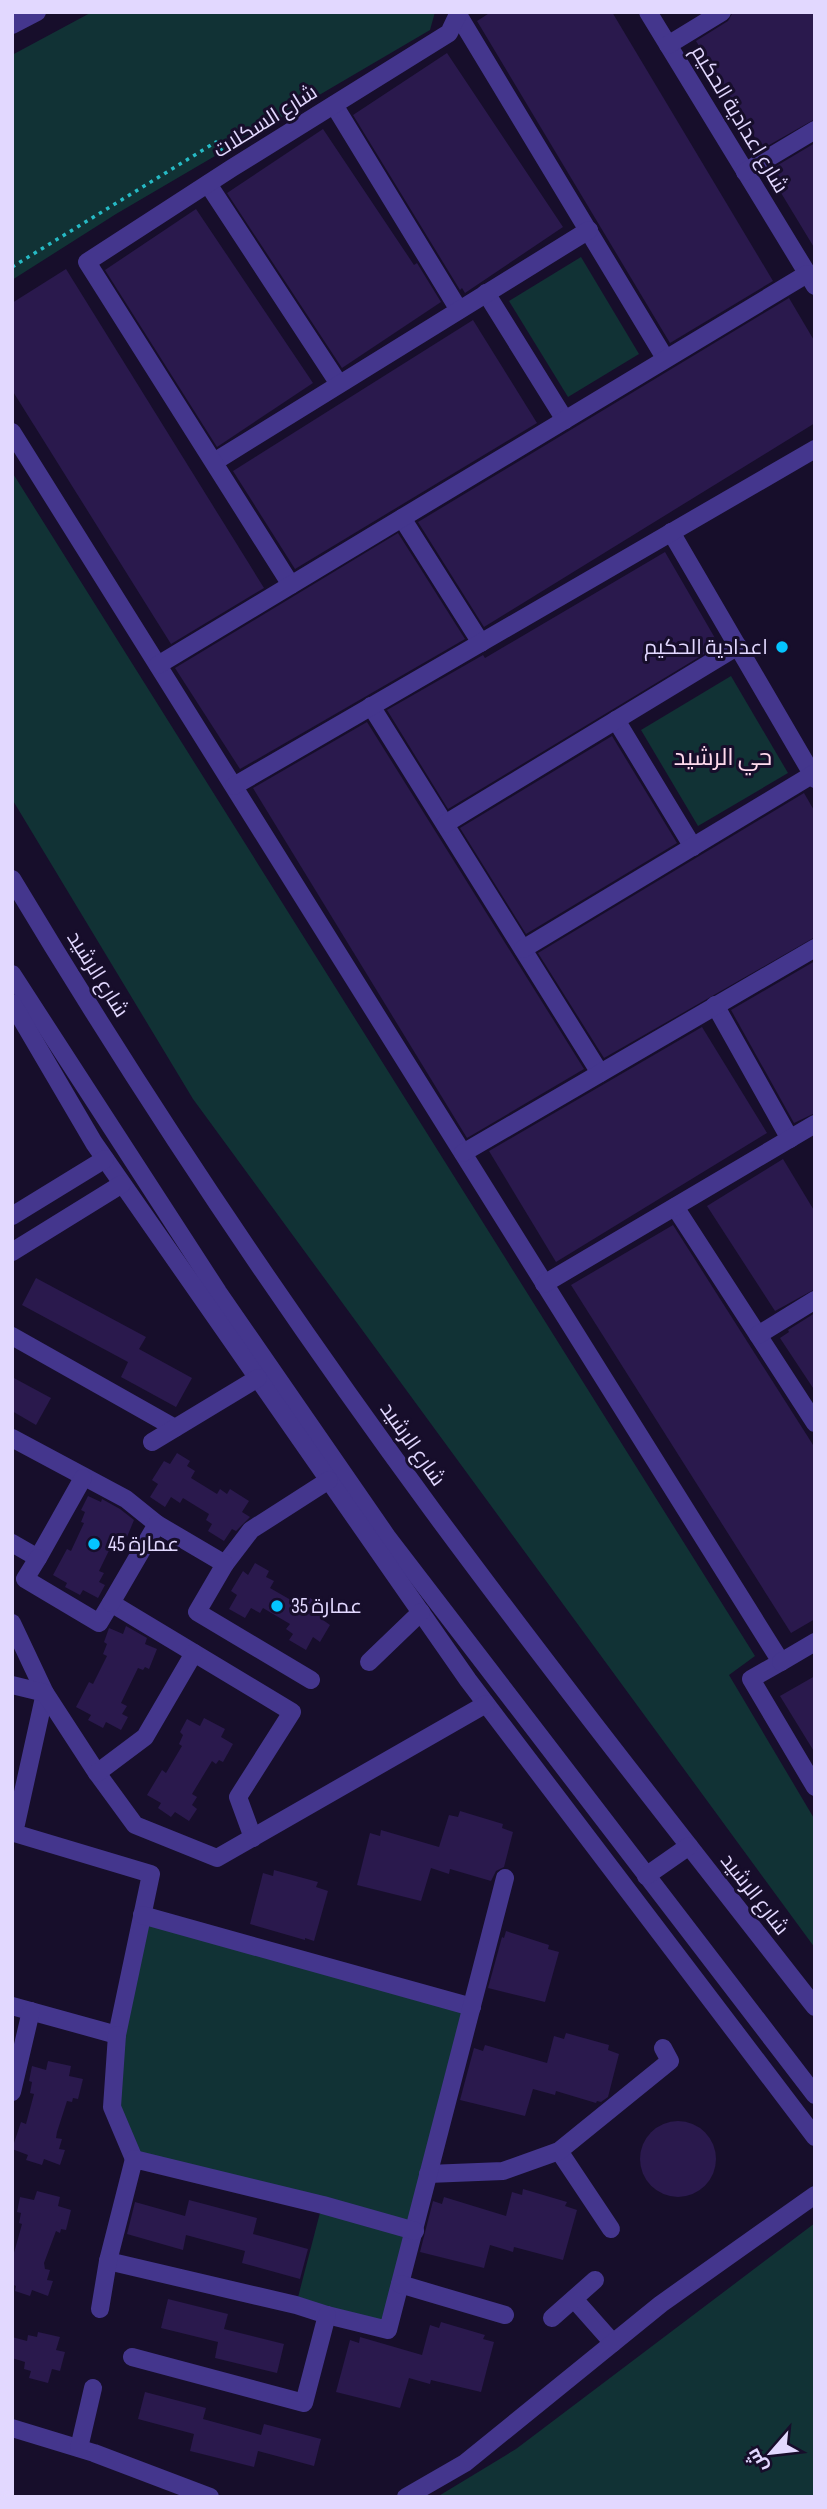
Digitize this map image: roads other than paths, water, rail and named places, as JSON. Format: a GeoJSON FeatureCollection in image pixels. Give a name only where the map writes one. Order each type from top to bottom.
{"type":"FeatureCollection","features":[{"type":"Feature","properties":{"kind":"street"},"geometry":{"type":"LineString","coordinates":[[12,25],[37,12]]}},
{"type":"Feature","properties":{"kind":"street","name":"شارع اعدادية الحكيم"},"geometry":{"type":"LineString","coordinates":[[648,12],[811,280]]}},
{"type":"Feature","properties":{"kind":"street"},"geometry":{"type":"LineString","coordinates":[[668,45],[722,12]]}},
{"type":"Feature","properties":{"kind":"street"},"geometry":{"type":"LineString","coordinates":[[458,13],[665,358]]}},
{"type":"Feature","properties":{"kind":"street","name":"شارع السكلات"},"geometry":{"type":"LineString","coordinates":[[214,462],[88,262],[232,168],[449,33],[458,13]]}},
{"type":"Feature","properties":{"kind":"street"},"geometry":{"type":"LineString","coordinates":[[334,105],[459,310]]}},
{"type":"Feature","properties":{"kind":"street"},"geometry":{"type":"LineString","coordinates":[[745,172],[815,130]]}},
{"type":"Feature","properties":{"kind":"street"},"geometry":{"type":"LineString","coordinates":[[208,184],[339,384]]}},
{"type":"Feature","properties":{"kind":"street"},"geometry":{"type":"LineString","coordinates":[[291,585],[214,462],[589,230]]}},
{"type":"Feature","properties":{"kind":"street"},"geometry":{"type":"LineString","coordinates":[[158,665],[665,358],[811,280]]}},
{"type":"Feature","properties":{"kind":"street"},"geometry":{"type":"LineString","coordinates":[[486,293],[565,420]]}},
{"type":"Feature","properties":{"kind":"street"},"geometry":{"type":"LineString","coordinates":[[12,432],[781,1662]]}},
{"type":"Feature","properties":{"kind":"street"},"geometry":{"type":"LineString","coordinates":[[234,786],[815,449]]}},
{"type":"Feature","properties":{"kind":"street"},"geometry":{"type":"LineString","coordinates":[[402,518],[481,643]]}},
{"type":"Feature","properties":{"kind":"street"},"geometry":{"type":"LineString","coordinates":[[523,949],[814,775],[671,532]]}},
{"type":"Feature","properties":{"kind":"street"},"geometry":{"type":"LineString","coordinates":[[445,824],[738,646]]}},
{"type":"Feature","properties":{"kind":"street"},"geometry":{"type":"LineString","coordinates":[[371,706],[600,1073]]}},
{"type":"Feature","properties":{"kind":"street"},"geometry":{"type":"LineString","coordinates":[[616,720],[693,847]]}},
{"type":"Feature","properties":{"kind":"street","name":"شارع الرشيد"},"geometry":{"type":"LineString","coordinates":[[12,879],[173,1135],[335,1374],[509,1613],[815,2007]]}},
{"type":"Feature","properties":{"kind":"street"},"geometry":{"type":"LineString","coordinates":[[463,1153],[815,947]]}},
{"type":"Feature","properties":{"kind":"street"},"geometry":{"type":"LineString","coordinates":[[12,974],[218,1292],[302,1416],[421,1581],[815,2095]]}},
{"type":"Feature","properties":{"kind":"street"},"geometry":{"type":"LineString","coordinates":[[12,1003],[105,1159],[486,1704],[815,2137]]}},
{"type":"Feature","properties":{"kind":"street"},"geometry":{"type":"LineString","coordinates":[[715,1005],[790,1139]]}},
{"type":"Feature","properties":{"kind":"street"},"geometry":{"type":"LineString","coordinates":[[544,1284],[815,1124]]}},
{"type":"Feature","properties":{"kind":"street"},"geometry":{"type":"LineString","coordinates":[[12,1216],[105,1159]]}},
{"type":"Feature","properties":{"kind":"street"},"geometry":{"type":"LineString","coordinates":[[12,1252],[122,1184]]}},
{"type":"Feature","properties":{"kind":"street"},"geometry":{"type":"LineString","coordinates":[[675,1207],[815,1423]]}},
{"type":"Feature","properties":{"kind":"street"},"geometry":{"type":"LineString","coordinates":[[758,1335],[815,1300]]}},
{"type":"Feature","properties":{"kind":"street"},"geometry":{"type":"LineString","coordinates":[[12,1336],[175,1429]]}},
{"type":"Feature","properties":{"kind":"street"},"geometry":{"type":"LineString","coordinates":[[152,1442],[258,1378]]}},
{"type":"Feature","properties":{"kind":"street"},"geometry":{"type":"LineString","coordinates":[[12,1438],[126,1499],[157,1524],[225,1564]]}},
{"type":"Feature","properties":{"kind":"street"},"geometry":{"type":"LineString","coordinates":[[83,1478],[25,1579],[99,1623],[157,1524]]}},
{"type":"Feature","properties":{"kind":"street"},"geometry":{"type":"LineString","coordinates":[[311,1680],[197,1612],[225,1564],[251,1530],[328,1480]]}},
{"type":"Feature","properties":{"kind":"street"},"geometry":{"type":"LineString","coordinates":[[12,1543],[38,1558]]}},
{"type":"Feature","properties":{"kind":"street"},"geometry":{"type":"LineString","coordinates":[[12,1572],[38,1558]]}},
{"type":"Feature","properties":{"kind":"street"},"geometry":{"type":"LineString","coordinates":[[111,1603],[292,1712],[238,1797],[253,1838]]}},
{"type":"Feature","properties":{"kind":"street"},"geometry":{"type":"LineString","coordinates":[[369,1662],[421,1612]]}},
{"type":"Feature","properties":{"kind":"street"},"geometry":{"type":"LineString","coordinates":[[12,1623],[45,1693],[97,1773],[135,1825],[184,1847],[217,1858],[486,1704]]}},
{"type":"Feature","properties":{"kind":"street"},"geometry":{"type":"LineString","coordinates":[[815,1642],[751,1679],[815,1787]]}},
{"type":"Feature","properties":{"kind":"street"},"geometry":{"type":"LineString","coordinates":[[97,1773],[145,1737],[194,1653]]}},
{"type":"Feature","properties":{"kind":"street"},"geometry":{"type":"LineString","coordinates":[[12,1685],[45,1693]]}},
{"type":"Feature","properties":{"kind":"street"},"geometry":{"type":"LineString","coordinates":[[45,1693],[13,1833],[150,1874],[117,2035],[112,2107],[134,2159],[108,2260],[100,2309]]}},
{"type":"Feature","properties":{"kind":"street"},"geometry":{"type":"LineString","coordinates":[[646,1876],[689,1846]]}},
{"type":"Feature","properties":{"kind":"street"},"geometry":{"type":"LineString","coordinates":[[108,2260],[388,2330],[505,1878]]}},
{"type":"Feature","properties":{"kind":"street"},"geometry":{"type":"LineString","coordinates":[[142,1915],[472,2007]]}},
{"type":"Feature","properties":{"kind":"street"},"geometry":{"type":"LineString","coordinates":[[12,2006],[117,2035]]}},
{"type":"Feature","properties":{"kind":"street"},"geometry":{"type":"LineString","coordinates":[[12,2092],[31,2011]]}},
{"type":"Feature","properties":{"kind":"street"},"geometry":{"type":"LineString","coordinates":[[428,2174],[503,2171],[559,2151],[670,2061],[663,2048]]}},
{"type":"Feature","properties":{"kind":"street"},"geometry":{"type":"LineString","coordinates":[[559,2151],[611,2229]]}},
{"type":"Feature","properties":{"kind":"street"},"geometry":{"type":"LineString","coordinates":[[134,2159],[323,2205],[415,2231]]}},
{"type":"Feature","properties":{"kind":"street"},"geometry":{"type":"LineString","coordinates":[[406,2497],[464,2463],[661,2304],[815,2194]]}},
{"type":"Feature","properties":{"kind":"street"},"geometry":{"type":"LineString","coordinates":[[552,2318],[595,2280]]}},
{"type":"Feature","properties":{"kind":"street"},"geometry":{"type":"LineString","coordinates":[[400,2284],[505,2315]]}},
{"type":"Feature","properties":{"kind":"street"},"geometry":{"type":"LineString","coordinates":[[574,2299],[613,2343]]}},
{"type":"Feature","properties":{"kind":"street"},"geometry":{"type":"LineString","coordinates":[[132,2357],[304,2403],[327,2315]]}},
{"type":"Feature","properties":{"kind":"street"},"geometry":{"type":"LineString","coordinates":[[79,2448],[93,2388]]}},
{"type":"Feature","properties":{"kind":"street"},"geometry":{"type":"LineString","coordinates":[[12,2428],[79,2448],[210,2497]]}},
{"type":"Feature","properties":{"kind":"place","name":"اعدادية الحكيم"},"geometry":{"type":"Point","coordinates":[782,647]}},
{"type":"Feature","properties":{"kind":"place","name":"عمارة 45"},"geometry":{"type":"Point","coordinates":[94,1544]}},
{"type":"Feature","properties":{"kind":"place","name":"عمارة 35"},"geometry":{"type":"Point","coordinates":[277,1606]}},
{"type":"Feature","properties":{"kind":"district","name":"حي الرشيد"},"geometry":{"type":"Point","coordinates":[723,757]}}]}
